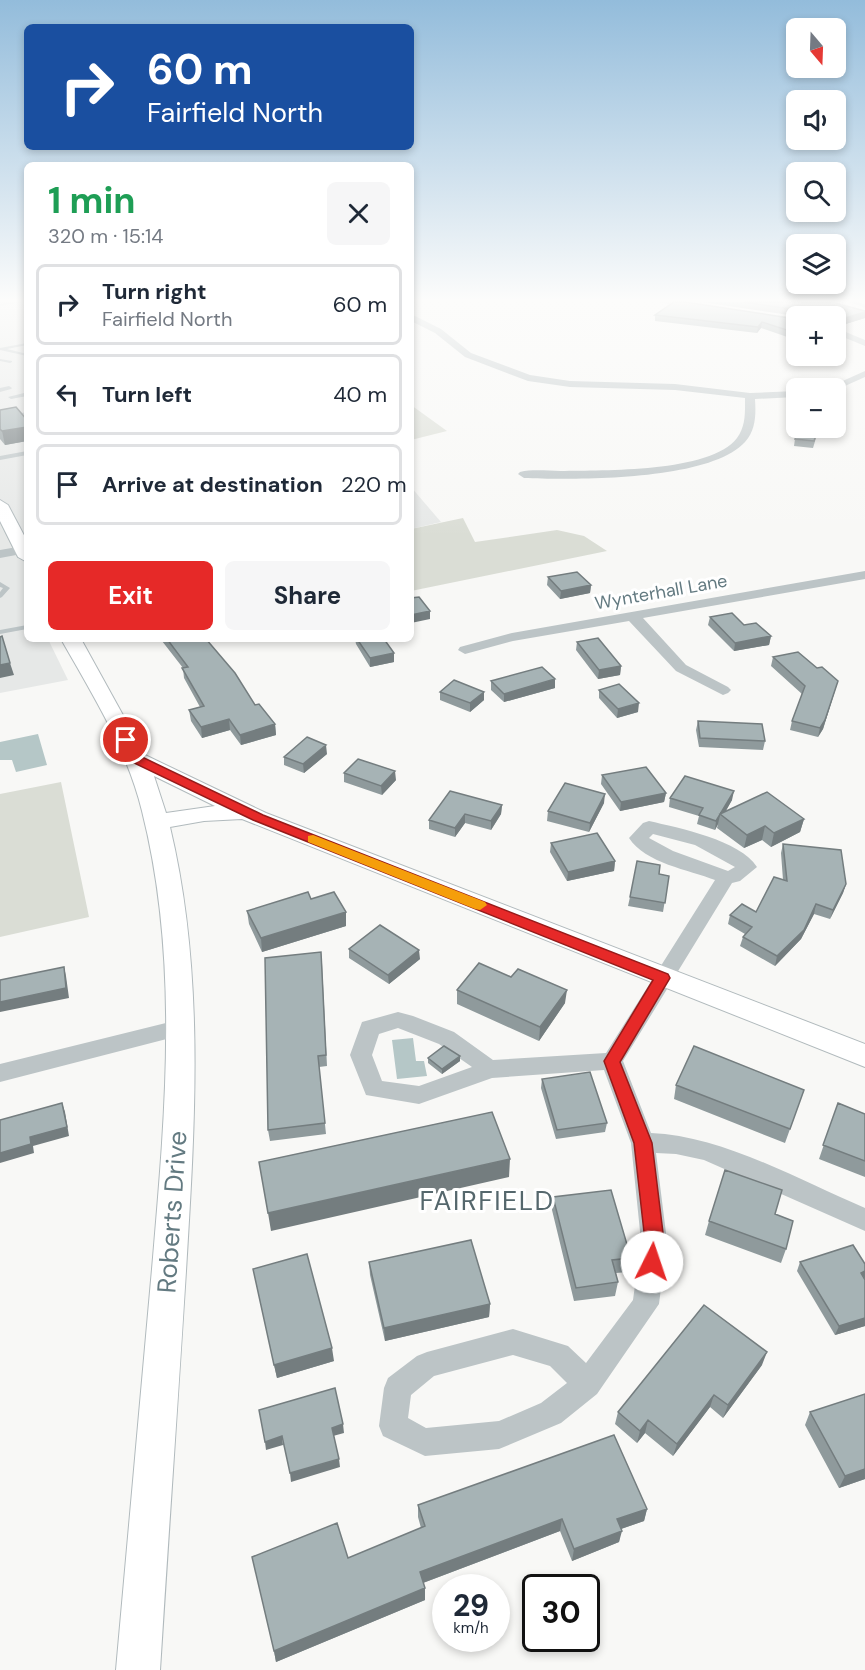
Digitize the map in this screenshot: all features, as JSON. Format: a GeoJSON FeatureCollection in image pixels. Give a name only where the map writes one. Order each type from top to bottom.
{"type":"FeatureCollection","features":[{"type":"Feature","properties":{"kind":"street"},"geometry":{"type":"LineString","coordinates":[[542,380],[570,384],[675,387],[750,396],[786,394]]}},
{"type":"Feature","properties":{"kind":"street"},"geometry":{"type":"LineString","coordinates":[[524,474],[656,470],[689,467],[716,459],[728,453],[742,439],[750,424],[750,396]]}},
{"type":"Feature","properties":{"kind":"street"},"geometry":{"type":"LineString","coordinates":[[0,505],[24,552]]}},
{"type":"Feature","properties":{"kind":"street"},"geometry":{"type":"LineString","coordinates":[[0,554],[24,554]]}},
{"type":"Feature","properties":{"kind":"street","name":"Wynterhall Lane"},"geometry":{"type":"LineString","coordinates":[[465,650],[512,637],[865,575]]}},
{"type":"Feature","properties":{"kind":"street"},"geometry":{"type":"LineString","coordinates":[[632,615],[681,668],[723,690]]}},
{"type":"Feature","properties":{"kind":"street","name":"Roberts Drive"},"geometry":{"type":"LineString","coordinates":[[73,642],[136,759],[158,822],[172,888],[178,952],[179,1115],[138,1670]]}},
{"type":"Feature","properties":{"kind":"street"},"geometry":{"type":"LineString","coordinates":[[136,759],[246,812],[865,1056]]}},
{"type":"Feature","properties":{"kind":"street"},"geometry":{"type":"LineString","coordinates":[[158,822],[204,814],[246,812]]}},
{"type":"Feature","properties":{"kind":"street"},"geometry":{"type":"LineString","coordinates":[[649,827],[673,832],[732,854],[748,867],[733,877],[726,877],[643,844],[638,838],[649,827]]}},
{"type":"Feature","properties":{"kind":"street"},"geometry":{"type":"LineString","coordinates":[[612,1061],[726,877]]}},
{"type":"Feature","properties":{"kind":"street"},"geometry":{"type":"LineString","coordinates":[[489,1069],[449,1038],[431,1028],[398,1020],[370,1028],[361,1055],[374,1089],[419,1095],[463,1081],[489,1069],[612,1061]]}},
{"type":"Feature","properties":{"kind":"street"},"geometry":{"type":"LineString","coordinates":[[0,1073],[178,1028]]}},
{"type":"Feature","properties":{"kind":"street"},"geometry":{"type":"LineString","coordinates":[[587,1384],[558,1355],[513,1342],[426,1365],[398,1388],[393,1426],[425,1442],[499,1435],[551,1413],[587,1384],[646,1304],[654,1241],[643,1143],[612,1061]]}},
{"type":"Feature","properties":{"kind":"street"},"geometry":{"type":"LineString","coordinates":[[643,1143],[676,1144],[708,1151],[865,1220]]}},
{"type":"Feature","properties":{"kind":"lane"},"geometry":{"type":"LineString","coordinates":[[0,390],[9,388]]}},
{"type":"Feature","properties":{"kind":"lane"},"geometry":{"type":"LineString","coordinates":[[11,397],[24,395]]}},
{"type":"Feature","properties":{"kind":"lane"},"geometry":{"type":"LineString","coordinates":[[0,419],[24,415]]}},
{"type":"Feature","properties":{"kind":"lane"},"geometry":{"type":"LineString","coordinates":[[0,458],[24,454]]}},
{"type":"Feature","properties":{"kind":"lane"},"geometry":{"type":"LineString","coordinates":[[0,584],[7,588],[0,596]]}},
{"type":"Feature","properties":{"kind":"lane"},"geometry":{"type":"LineString","coordinates":[[0,632],[24,628]]}},
{"type":"Feature","properties":{"kind":"shaded area"},"geometry":{"type":"Polygon","coordinates":[[[0,380],[24,380],[24,642],[49,642],[68,680],[0,693],[0,380]]]}},
{"type":"Feature","properties":{"kind":"shaded area"},"geometry":{"type":"Polygon","coordinates":[[[414,407],[447,431],[414,439],[414,407]]]}},
{"type":"Feature","properties":{"kind":"shaded area"},"geometry":{"type":"Polygon","coordinates":[[[414,490],[441,522],[414,528],[414,490]]]}},
{"type":"Feature","properties":{"kind":"shaded area"},"geometry":{"type":"Polygon","coordinates":[[[463,518],[475,542],[557,530],[584,536],[607,551],[414,590],[414,528],[463,518]]]}},
{"type":"Feature","properties":{"kind":"shaded area"},"geometry":{"type":"Polygon","coordinates":[[[38,734],[47,765],[16,772],[12,760],[0,760],[0,742],[38,734]]]}},
{"type":"Feature","properties":{"kind":"shaded area"},"geometry":{"type":"Polygon","coordinates":[[[61,782],[89,917],[0,937],[0,794],[61,782]]]}},
{"type":"Feature","properties":{"kind":"shaded area"},"geometry":{"type":"Polygon","coordinates":[[[413,1038],[416,1061],[424,1061],[427,1076],[397,1079],[392,1040],[413,1038]]]}},
{"type":"Feature","properties":{"kind":"building"},"geometry":{"type":"Polygon","coordinates":[[[16,407],[24,416],[24,427],[2,431],[0,429],[0,410],[16,407]]]}},
{"type":"Feature","properties":{"kind":"building"},"geometry":{"type":"Polygon","coordinates":[[[795,438],[815,438],[814,441],[795,438]]]}},
{"type":"Feature","properties":{"kind":"building"},"geometry":{"type":"Polygon","coordinates":[[[577,572],[591,585],[561,591],[548,577],[577,572]]]}},
{"type":"Feature","properties":{"kind":"building"},"geometry":{"type":"Polygon","coordinates":[[[419,597],[430,611],[414,614],[414,598],[419,597]]]}},
{"type":"Feature","properties":{"kind":"building"},"geometry":{"type":"Polygon","coordinates":[[[732,613],[744,625],[756,623],[771,636],[735,643],[710,617],[732,613]]]}},
{"type":"Feature","properties":{"kind":"building"},"geometry":{"type":"Polygon","coordinates":[[[2,636],[10,663],[0,665],[0,637],[2,636]]]}},
{"type":"Feature","properties":{"kind":"building"},"geometry":{"type":"Polygon","coordinates":[[[598,638],[621,666],[599,670],[577,642],[598,638]]]}},
{"type":"Feature","properties":{"kind":"building"},"geometry":{"type":"Polygon","coordinates":[[[169,642],[209,642],[235,673],[255,705],[259,704],[275,724],[240,735],[229,719],[201,727],[189,710],[204,706],[182,668],[188,667],[169,642]]]}},
{"type":"Feature","properties":{"kind":"building"},"geometry":{"type":"Polygon","coordinates":[[[359,642],[386,642],[394,653],[370,658],[359,642]]]}},
{"type":"Feature","properties":{"kind":"building"},"geometry":{"type":"Polygon","coordinates":[[[798,652],[817,668],[822,667],[838,681],[825,720],[820,728],[792,721],[805,686],[773,657],[798,652]]]}},
{"type":"Feature","properties":{"kind":"building"},"geometry":{"type":"Polygon","coordinates":[[[542,667],[555,679],[504,694],[491,681],[542,667]]]}},
{"type":"Feature","properties":{"kind":"building"},"geometry":{"type":"Polygon","coordinates":[[[454,680],[484,692],[470,703],[440,692],[454,680]]]}},
{"type":"Feature","properties":{"kind":"building"},"geometry":{"type":"Polygon","coordinates":[[[619,684],[639,703],[618,709],[599,690],[619,684]]]}},
{"type":"Feature","properties":{"kind":"building"},"geometry":{"type":"Polygon","coordinates":[[[698,721],[762,724],[765,741],[700,738],[698,721]]]}},
{"type":"Feature","properties":{"kind":"building"},"geometry":{"type":"Polygon","coordinates":[[[307,737],[326,745],[303,764],[284,757],[307,737]]]}},
{"type":"Feature","properties":{"kind":"building"},"geometry":{"type":"Polygon","coordinates":[[[358,759],[395,771],[381,786],[344,773],[358,759]]]}},
{"type":"Feature","properties":{"kind":"building"},"geometry":{"type":"Polygon","coordinates":[[[646,767],[666,793],[621,802],[602,775],[646,767]]]}},
{"type":"Feature","properties":{"kind":"building"},"geometry":{"type":"Polygon","coordinates":[[[685,776],[734,791],[716,821],[699,815],[703,808],[670,798],[685,776]]]}},
{"type":"Feature","properties":{"kind":"building"},"geometry":{"type":"Polygon","coordinates":[[[565,783],[605,794],[590,823],[548,811],[565,783]]]}},
{"type":"Feature","properties":{"kind":"building"},"geometry":{"type":"Polygon","coordinates":[[[450,791],[502,805],[491,821],[465,814],[455,828],[429,820],[450,791]]]}},
{"type":"Feature","properties":{"kind":"building"},"geometry":{"type":"Polygon","coordinates":[[[767,792],[804,819],[774,833],[765,826],[747,835],[720,814],[767,792]]]}},
{"type":"Feature","properties":{"kind":"building"},"geometry":{"type":"Polygon","coordinates":[[[597,833],[615,861],[568,872],[551,843],[597,833]]]}},
{"type":"Feature","properties":{"kind":"building"},"geometry":{"type":"Polygon","coordinates":[[[783,844],[841,850],[846,884],[833,910],[816,904],[804,930],[777,956],[743,937],[752,927],[730,915],[742,904],[756,912],[774,877],[787,881],[783,844]]]}},
{"type":"Feature","properties":{"kind":"building"},"geometry":{"type":"Polygon","coordinates":[[[637,861],[660,865],[659,874],[669,876],[665,903],[630,897],[637,861]]]}},
{"type":"Feature","properties":{"kind":"building"},"geometry":{"type":"Polygon","coordinates":[[[308,892],[311,899],[334,892],[346,912],[261,938],[247,911],[308,892]]]}},
{"type":"Feature","properties":{"kind":"building"},"geometry":{"type":"Polygon","coordinates":[[[380,925],[419,950],[388,975],[349,949],[380,925]]]}},
{"type":"Feature","properties":{"kind":"building"},"geometry":{"type":"Polygon","coordinates":[[[321,952],[326,1055],[318,1056],[325,1123],[268,1130],[265,958],[321,952]]]}},
{"type":"Feature","properties":{"kind":"building"},"geometry":{"type":"Polygon","coordinates":[[[479,963],[511,977],[518,969],[567,990],[540,1027],[457,990],[479,963]]]}},
{"type":"Feature","properties":{"kind":"building"},"geometry":{"type":"Polygon","coordinates":[[[64,967],[66,988],[0,1002],[0,980],[64,967]]]}},
{"type":"Feature","properties":{"kind":"building"},"geometry":{"type":"Polygon","coordinates":[[[444,1046],[460,1056],[442,1069],[428,1058],[444,1046]]]}},
{"type":"Feature","properties":{"kind":"building"},"geometry":{"type":"Polygon","coordinates":[[[694,1046],[804,1090],[790,1129],[676,1085],[694,1046]]]}},
{"type":"Feature","properties":{"kind":"building"},"geometry":{"type":"Polygon","coordinates":[[[590,1072],[607,1123],[557,1130],[542,1079],[590,1072]]]}},
{"type":"Feature","properties":{"kind":"building"},"geometry":{"type":"Polygon","coordinates":[[[62,1103],[67,1127],[30,1137],[31,1144],[0,1153],[0,1120],[62,1103]]]}},
{"type":"Feature","properties":{"kind":"building"},"geometry":{"type":"Polygon","coordinates":[[[838,1103],[865,1114],[865,1161],[823,1145],[838,1103]]]}},
{"type":"Feature","properties":{"kind":"building"},"geometry":{"type":"Polygon","coordinates":[[[492,1112],[510,1159],[268,1213],[259,1162],[492,1112]]]}},
{"type":"Feature","properties":{"kind":"building"},"geometry":{"type":"Polygon","coordinates":[[[725,1170],[782,1190],[775,1214],[793,1221],[786,1249],[709,1221],[725,1170]]]}},
{"type":"Feature","properties":{"kind":"building"},"geometry":{"type":"Polygon","coordinates":[[[611,1190],[631,1258],[612,1260],[618,1282],[576,1288],[553,1197],[611,1190]]]}},
{"type":"Feature","properties":{"kind":"building"},"geometry":{"type":"Polygon","coordinates":[[[471,1240],[490,1304],[384,1328],[369,1262],[471,1240]]]}},
{"type":"Feature","properties":{"kind":"building"},"geometry":{"type":"Polygon","coordinates":[[[853,1245],[865,1264],[865,1271],[861,1273],[865,1280],[865,1318],[839,1326],[800,1262],[853,1245]]]}},
{"type":"Feature","properties":{"kind":"building"},"geometry":{"type":"Polygon","coordinates":[[[307,1254],[332,1348],[274,1365],[253,1269],[307,1254]]]}},
{"type":"Feature","properties":{"kind":"building"},"geometry":{"type":"Polygon","coordinates":[[[704,1305],[767,1352],[728,1405],[714,1395],[677,1444],[648,1420],[640,1431],[618,1412],[704,1305]]]}},
{"type":"Feature","properties":{"kind":"building"},"geometry":{"type":"Polygon","coordinates":[[[335,1388],[343,1424],[332,1428],[339,1459],[290,1473],[282,1436],[265,1442],[259,1410],[335,1388]]]}},
{"type":"Feature","properties":{"kind":"building"},"geometry":{"type":"Polygon","coordinates":[[[865,1394],[865,1469],[845,1476],[810,1412],[865,1394]]]}},
{"type":"Feature","properties":{"kind":"building"},"geometry":{"type":"Polygon","coordinates":[[[614,1435],[647,1509],[617,1519],[622,1531],[574,1549],[562,1519],[420,1572],[425,1588],[274,1651],[252,1557],[337,1523],[348,1558],[425,1526],[418,1505],[614,1435]]]}},
{"type":"Feature","properties":{"kind":"slow traffic"},"geometry":{"type":"LineString","coordinates":[[313,839],[480,905]]}},
{"type":"Feature","properties":{"kind":"district","name":"FAIRFIELD"},"geometry":{"type":"Point","coordinates":[487,1201]}},
{"type":"Feature","properties":{"kind":"route"},"geometry":{"type":"LineString","coordinates":[[126,740],[136,759],[258,818],[663,978],[612,1061],[643,1143],[654,1241],[652,1262]]}}]}
